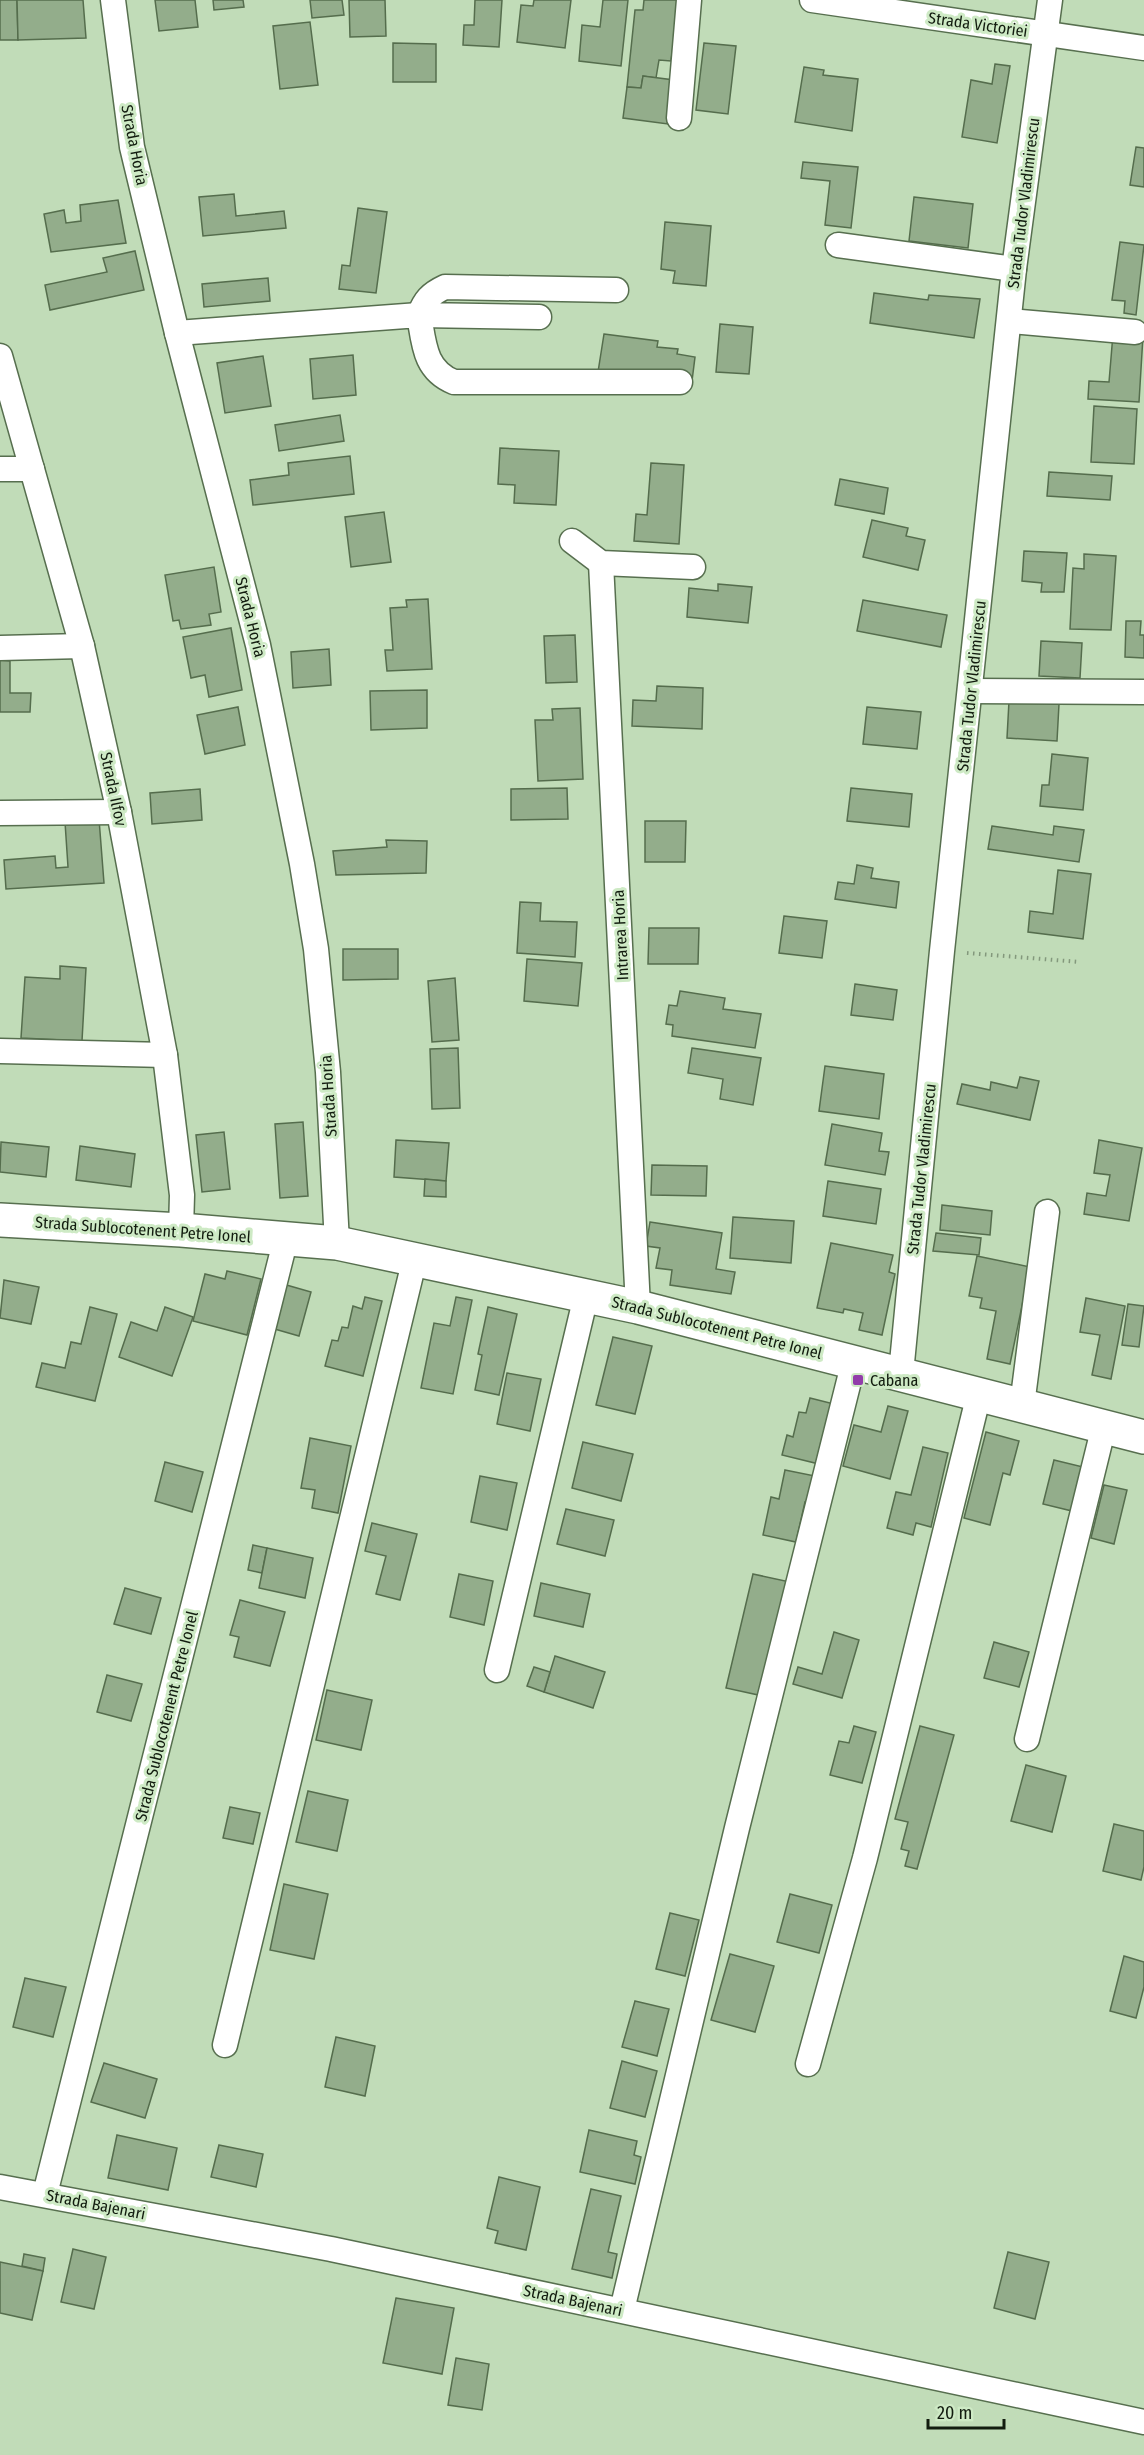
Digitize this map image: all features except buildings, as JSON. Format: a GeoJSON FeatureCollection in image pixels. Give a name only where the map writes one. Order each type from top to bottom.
{"type":"FeatureCollection","features":[{"type":"Feature","properties":{"kind":"main road","name":"Strada Sublocotenent Petre Ionel"},"geometry":{"type":"LineString","coordinates":[[0,1220],[182,1230],[337,1243],[638,1307],[1144,1437]]}},
{"type":"Feature","properties":{"kind":"street","name":"Strada Horia"},"geometry":{"type":"LineString","coordinates":[[113,0],[132,147],[177,333],[258,645],[302,864],[316,949],[328,1072],[337,1243]]}},
{"type":"Feature","properties":{"kind":"street"},"geometry":{"type":"LineString","coordinates":[[679,118],[689,0]]}},
{"type":"Feature","properties":{"kind":"street","name":"Strada Victoriei"},"geometry":{"type":"LineString","coordinates":[[812,0],[1144,48]]}},
{"type":"Feature","properties":{"kind":"street","name":"Strada Tudor Vladimirescu"},"geometry":{"type":"LineString","coordinates":[[901,1373],[942,951],[1014,269],[1050,0]]}},
{"type":"Feature","properties":{"kind":"street"},"geometry":{"type":"LineString","coordinates":[[838,245],[1014,269]]}},
{"type":"Feature","properties":{"kind":"street"},"geometry":{"type":"LineString","coordinates":[[616,290],[445,287],[432,293],[424,301],[419,315],[428,359],[441,377],[454,382],[680,381]]}},
{"type":"Feature","properties":{"kind":"street"},"geometry":{"type":"LineString","coordinates":[[177,333],[419,315],[539,316]]}},
{"type":"Feature","properties":{"kind":"street"},"geometry":{"type":"LineString","coordinates":[[1010,321],[1135,332]]}},
{"type":"Feature","properties":{"kind":"street","name":"Strada Ilfov"},"geometry":{"type":"LineString","coordinates":[[0,356],[82,646],[119,812],[165,1055],[182,1195],[182,1230]]}},
{"type":"Feature","properties":{"kind":"street"},"geometry":{"type":"LineString","coordinates":[[0,469],[32,469]]}},
{"type":"Feature","properties":{"kind":"street"},"geometry":{"type":"LineString","coordinates":[[572,541],[601,563],[693,567]]}},
{"type":"Feature","properties":{"kind":"street","name":"Intrarea Horia"},"geometry":{"type":"LineString","coordinates":[[601,563],[638,1307]]}},
{"type":"Feature","properties":{"kind":"street"},"geometry":{"type":"LineString","coordinates":[[0,648],[82,646]]}},
{"type":"Feature","properties":{"kind":"street"},"geometry":{"type":"LineString","coordinates":[[970,691],[1144,693]]}},
{"type":"Feature","properties":{"kind":"street"},"geometry":{"type":"LineString","coordinates":[[0,813],[119,812]]}},
{"type":"Feature","properties":{"kind":"street"},"geometry":{"type":"LineString","coordinates":[[0,1051],[165,1055]]}},
{"type":"Feature","properties":{"kind":"street"},"geometry":{"type":"LineString","coordinates":[[1022,1405],[1047,1212]]}},
{"type":"Feature","properties":{"kind":"street","name":"Strada Sublocotenent Petre Ionel"},"geometry":{"type":"LineString","coordinates":[[45,2194],[286,1238]]}},
{"type":"Feature","properties":{"kind":"street"},"geometry":{"type":"LineString","coordinates":[[225,2045],[415,1258]]}},
{"type":"Feature","properties":{"kind":"street"},"geometry":{"type":"LineString","coordinates":[[497,1670],[586,1296]]}},
{"type":"Feature","properties":{"kind":"street"},"geometry":{"type":"LineString","coordinates":[[622,2310],[737,1828],[854,1361]]}},
{"type":"Feature","properties":{"kind":"street"},"geometry":{"type":"LineString","coordinates":[[808,2064],[865,1858],[979,1394]]}},
{"type":"Feature","properties":{"kind":"street"},"geometry":{"type":"LineString","coordinates":[[1027,1739],[1104,1426]]}},
{"type":"Feature","properties":{"kind":"street","name":"Strada Bajenari"},"geometry":{"type":"LineString","coordinates":[[0,2187],[331,2249],[1144,2422]]}},
{"type":"Feature","properties":{"kind":"path"},"geometry":{"type":"LineString","coordinates":[[942,951],[1080,962]]}},
{"type":"Feature","properties":{"kind":"place","name":"Cabana"},"geometry":{"type":"Point","coordinates":[858,1380]}}]}
